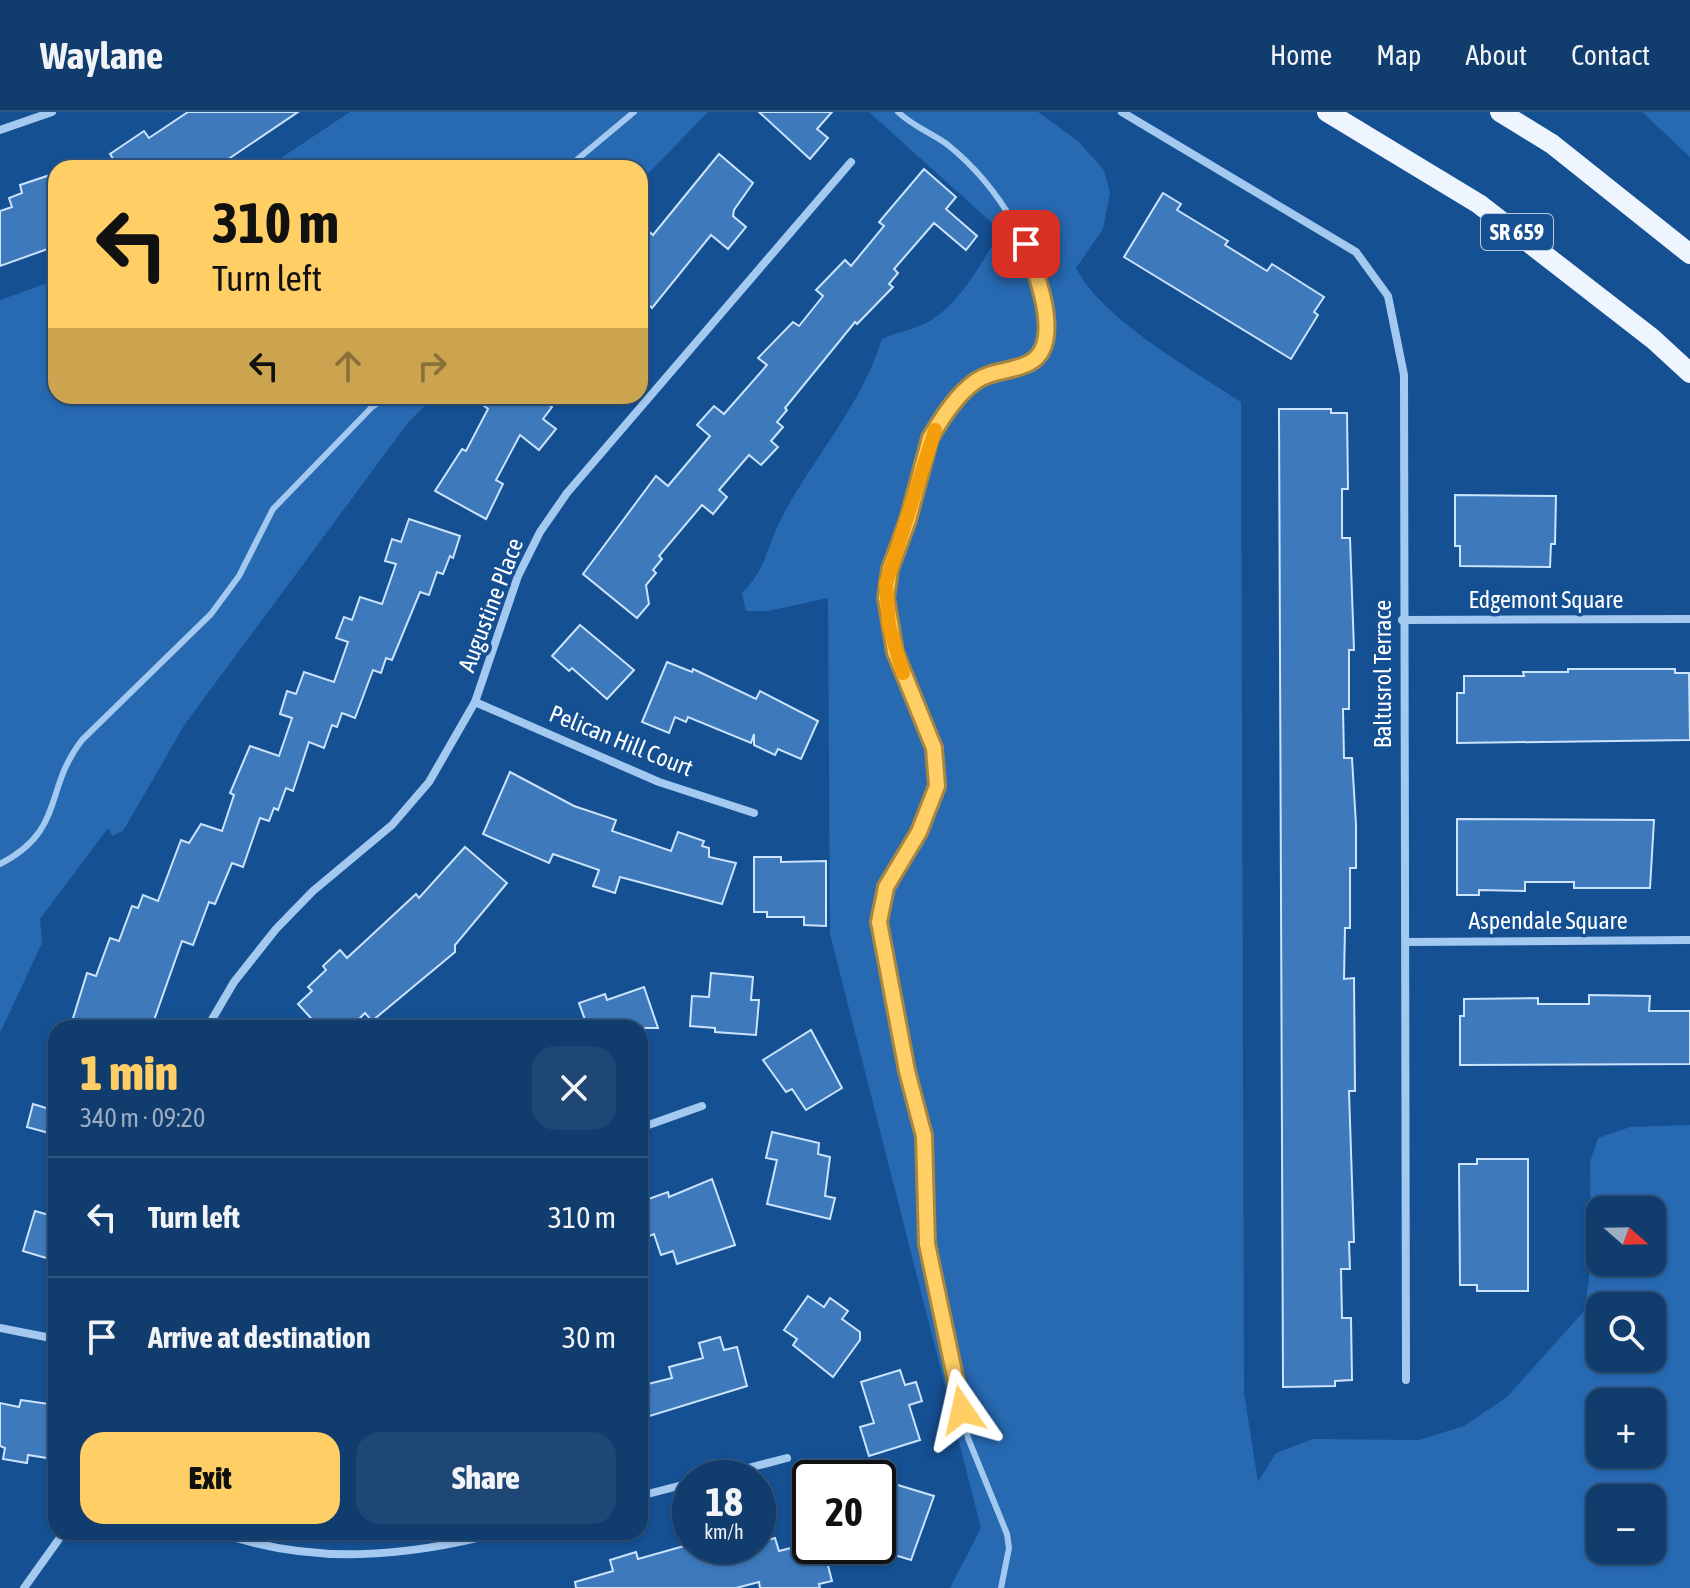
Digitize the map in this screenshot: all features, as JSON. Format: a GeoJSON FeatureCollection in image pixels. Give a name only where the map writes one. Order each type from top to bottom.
{"type":"FeatureCollection","features":[{"type":"Feature","properties":{"kind":"main road","name":"SR 659"},"geometry":{"type":"LineString","coordinates":[[1327,112],[1479,204],[1653,339],[1690,373]]}},
{"type":"Feature","properties":{"kind":"main road"},"geometry":{"type":"LineString","coordinates":[[1500,112],[1552,144],[1690,254]]}},
{"type":"Feature","properties":{"kind":"street"},"geometry":{"type":"LineString","coordinates":[[0,130],[52,112]]}},
{"type":"Feature","properties":{"kind":"street","name":"Baltusrol Terrace"},"geometry":{"type":"LineString","coordinates":[[1122,112],[1356,252],[1388,296],[1404,375],[1402,620],[1406,1380]]}},
{"type":"Feature","properties":{"kind":"street","name":"Augustine Place"},"geometry":{"type":"LineString","coordinates":[[648,399],[851,162]]}},
{"type":"Feature","properties":{"kind":"street","name":"Augustine Place"},"geometry":{"type":"LineString","coordinates":[[212,1020],[234,982],[276,929],[313,891],[392,825],[429,782],[475,702],[518,576],[540,532],[567,493],[643,404]]}},
{"type":"Feature","properties":{"kind":"street","name":"Edgemont Square"},"geometry":{"type":"LineString","coordinates":[[1402,620],[1690,619]]}},
{"type":"Feature","properties":{"kind":"street","name":"Pelican Hill Court"},"geometry":{"type":"LineString","coordinates":[[475,702],[659,782],[754,813]]}},
{"type":"Feature","properties":{"kind":"street","name":"Aspendale Square"},"geometry":{"type":"LineString","coordinates":[[1406,942],[1690,940]]}},
{"type":"Feature","properties":{"kind":"street"},"geometry":{"type":"LineString","coordinates":[[648,1125],[702,1106]]}},
{"type":"Feature","properties":{"kind":"street"},"geometry":{"type":"LineString","coordinates":[[0,1328],[48,1337]]}},
{"type":"Feature","properties":{"kind":"street"},"geometry":{"type":"LineString","coordinates":[[776,1461],[787,1458]]}},
{"type":"Feature","properties":{"kind":"street"},"geometry":{"type":"LineString","coordinates":[[648,1494],[672,1488]]}},
{"type":"Feature","properties":{"kind":"street"},"geometry":{"type":"LineString","coordinates":[[24,1588],[58,1540]]}},
{"type":"Feature","properties":{"kind":"street"},"geometry":{"type":"LineString","coordinates":[[248,1540],[290,1551],[340,1556],[392,1555],[470,1540]]}},
{"type":"Feature","properties":{"kind":"lane"},"geometry":{"type":"LineString","coordinates":[[577,160],[634,112]]}},
{"type":"Feature","properties":{"kind":"lane"},"geometry":{"type":"LineString","coordinates":[[898,112],[956,152],[1004,208],[1026,244],[1047,320],[1044,347],[1039,356],[1023,366],[976,381],[950,408],[930,438],[886,584],[889,625],[895,652],[934,748],[938,773],[927,817],[881,898],[880,933],[907,1071],[924,1136],[925,1231],[929,1258],[968,1438],[1007,1534],[1009,1548],[1001,1588]]}},
{"type":"Feature","properties":{"kind":"lane"},"geometry":{"type":"LineString","coordinates":[[0,864],[28,847],[43,832],[66,763],[82,740],[226,596],[280,500],[376,404]]}},
{"type":"Feature","properties":{"kind":"shaded area"},"geometry":{"type":"Polygon","coordinates":[[[350,112],[708,112],[648,174],[648,160],[278,160],[350,112]]]}},
{"type":"Feature","properties":{"kind":"shaded area"},"geometry":{"type":"Polygon","coordinates":[[[869,112],[1038,112],[1078,141],[1104,170],[1110,193],[1103,229],[1076,268],[1106,307],[1127,325],[1241,402],[1244,1393],[1258,1482],[1276,1453],[1313,1439],[1419,1440],[1464,1426],[1507,1397],[1585,1310],[1586,1302],[1586,1372],[1666,1372],[1666,1292],[1587,1292],[1589,1276],[1666,1276],[1666,1196],[1590,1196],[1590,1162],[1598,1138],[1630,1127],[1690,1125],[1690,1588],[950,1588],[981,1528],[830,934],[828,598],[768,611],[746,611],[742,593],[756,576],[777,527],[862,387],[882,339],[930,321],[952,303],[1001,231],[869,112]]]}},
{"type":"Feature","properties":{"kind":"shaded area"},"geometry":{"type":"Polygon","coordinates":[[[1642,112],[1690,112],[1690,157],[1642,112]]]}},
{"type":"Feature","properties":{"kind":"shaded area"},"geometry":{"type":"Polygon","coordinates":[[[48,283],[48,404],[426,404],[407,424],[185,724],[123,831],[112,836],[108,828],[40,919],[42,943],[0,1033],[0,300],[48,283]]]}},
{"type":"Feature","properties":{"kind":"building"},"geometry":{"type":"Polygon","coordinates":[[[188,112],[298,112],[227,160],[114,160],[110,154],[144,131],[149,138],[188,112]]]}},
{"type":"Feature","properties":{"kind":"building"},"geometry":{"type":"Polygon","coordinates":[[[759,112],[832,112],[817,129],[828,138],[810,159],[759,112]]]}},
{"type":"Feature","properties":{"kind":"building"},"geometry":{"type":"Polygon","coordinates":[[[719,154],[753,183],[733,216],[746,227],[728,249],[711,235],[652,308],[648,304],[648,231],[653,235],[719,154]]]}},
{"type":"Feature","properties":{"kind":"building"},"geometry":{"type":"Polygon","coordinates":[[[924,169],[956,197],[946,209],[977,236],[966,250],[934,223],[894,269],[898,273],[889,284],[893,287],[857,324],[855,322],[785,408],[787,410],[777,422],[783,427],[771,441],[778,447],[761,465],[749,455],[719,490],[727,497],[713,514],[702,505],[659,556],[662,559],[653,570],[656,573],[646,585],[649,604],[637,618],[583,574],[656,476],[668,486],[710,436],[697,425],[714,406],[724,414],[767,365],[758,358],[793,322],[799,326],[823,296],[816,290],[845,260],[851,266],[884,226],[879,222],[924,169]]]}},
{"type":"Feature","properties":{"kind":"building"},"geometry":{"type":"Polygon","coordinates":[[[48,176],[48,249],[0,266],[0,211],[12,207],[9,198],[22,193],[20,185],[48,176]]]}},
{"type":"Feature","properties":{"kind":"building"},"geometry":{"type":"Polygon","coordinates":[[[1163,193],[1181,204],[1177,210],[1228,241],[1225,245],[1267,271],[1272,264],[1324,297],[1314,312],[1318,315],[1291,359],[1124,257],[1163,193]]]}},
{"type":"Feature","properties":{"kind":"building"},"geometry":{"type":"Polygon","coordinates":[[[482,404],[548,404],[552,407],[543,419],[556,429],[539,450],[520,435],[496,480],[503,484],[486,519],[435,491],[462,449],[466,451],[488,409],[482,404]]]}},
{"type":"Feature","properties":{"kind":"building"},"geometry":{"type":"Polygon","coordinates":[[[1279,409],[1331,409],[1331,413],[1347,413],[1348,489],[1342,489],[1342,538],[1350,538],[1354,650],[1349,650],[1349,709],[1343,709],[1344,758],[1352,758],[1356,868],[1350,868],[1350,928],[1345,928],[1344,979],[1354,978],[1355,1091],[1349,1091],[1354,1242],[1349,1242],[1350,1269],[1341,1269],[1342,1318],[1351,1318],[1352,1380],[1335,1381],[1335,1386],[1283,1387],[1279,409]]]}},
{"type":"Feature","properties":{"kind":"building"},"geometry":{"type":"Polygon","coordinates":[[[1455,495],[1556,496],[1555,544],[1551,544],[1550,567],[1460,566],[1460,546],[1455,546],[1455,495]]]}},
{"type":"Feature","properties":{"kind":"building"},"geometry":{"type":"Polygon","coordinates":[[[409,519],[460,536],[453,558],[450,556],[443,574],[437,572],[429,595],[420,592],[392,660],[386,658],[381,673],[373,670],[355,718],[342,713],[337,727],[332,725],[324,748],[309,742],[293,791],[286,788],[278,810],[274,808],[269,821],[260,818],[243,867],[232,863],[215,904],[209,902],[193,945],[182,941],[154,1020],[72,1020],[87,973],[96,976],[110,938],[119,941],[132,906],[138,908],[143,895],[158,901],[181,840],[189,843],[201,824],[222,831],[234,795],[230,793],[250,746],[279,756],[292,718],[280,714],[287,691],[296,694],[304,672],[334,682],[348,642],[336,638],[344,617],[352,620],[360,597],[382,604],[396,564],[385,561],[392,539],[401,542],[409,519]]]}},
{"type":"Feature","properties":{"kind":"building"},"geometry":{"type":"Polygon","coordinates":[[[580,625],[634,670],[607,699],[572,668],[569,671],[552,656],[580,625]]]}},
{"type":"Feature","properties":{"kind":"building"},"geometry":{"type":"Polygon","coordinates":[[[667,662],[692,672],[693,669],[756,699],[760,691],[818,721],[801,759],[778,749],[775,755],[754,745],[754,734],[751,743],[688,717],[686,722],[675,717],[669,733],[642,722],[667,662]]]}},
{"type":"Feature","properties":{"kind":"building"},"geometry":{"type":"Polygon","coordinates":[[[1568,669],[1675,669],[1675,673],[1689,673],[1690,740],[1457,743],[1457,693],[1464,693],[1464,676],[1524,676],[1523,672],[1568,672],[1568,669]]]}},
{"type":"Feature","properties":{"kind":"building"},"geometry":{"type":"Polygon","coordinates":[[[510,772],[574,806],[616,820],[612,831],[671,851],[678,832],[704,841],[702,846],[709,848],[709,857],[736,863],[722,904],[620,877],[615,893],[593,886],[599,870],[553,854],[549,863],[483,834],[510,772]]]}},
{"type":"Feature","properties":{"kind":"building"},"geometry":{"type":"Polygon","coordinates":[[[1457,819],[1654,820],[1650,888],[1574,888],[1574,882],[1525,882],[1525,891],[1479,890],[1479,895],[1457,895],[1457,819]]]}},
{"type":"Feature","properties":{"kind":"building"},"geometry":{"type":"Polygon","coordinates":[[[465,847],[507,883],[455,945],[455,952],[373,1020],[365,1013],[358,1020],[313,1020],[298,1004],[312,991],[308,987],[326,970],[323,966],[340,950],[347,958],[416,894],[419,898],[465,847]]]}},
{"type":"Feature","properties":{"kind":"building"},"geometry":{"type":"Polygon","coordinates":[[[754,857],[781,857],[781,862],[826,861],[826,926],[804,925],[804,917],[767,917],[767,912],[754,912],[754,857]]]}},
{"type":"Feature","properties":{"kind":"building"},"geometry":{"type":"Polygon","coordinates":[[[711,973],[753,977],[751,1000],[759,1000],[756,1035],[715,1032],[715,1028],[690,1026],[692,996],[709,997],[711,973]]]}},
{"type":"Feature","properties":{"kind":"building"},"geometry":{"type":"Polygon","coordinates":[[[644,987],[658,1028],[648,1028],[648,1020],[585,1020],[579,1003],[605,994],[607,1000],[644,987]]]}},
{"type":"Feature","properties":{"kind":"building"},"geometry":{"type":"Polygon","coordinates":[[[1589,995],[1650,996],[1649,1011],[1690,1011],[1690,1064],[1460,1065],[1460,1016],[1464,1016],[1464,999],[1538,998],[1538,1004],[1589,1004],[1589,995]]]}},
{"type":"Feature","properties":{"kind":"building"},"geometry":{"type":"Polygon","coordinates":[[[811,1030],[842,1088],[806,1110],[792,1089],[786,1092],[763,1060],[811,1030]]]}},
{"type":"Feature","properties":{"kind":"building"},"geometry":{"type":"Polygon","coordinates":[[[33,1104],[48,1109],[48,1133],[27,1127],[33,1104]]]}},
{"type":"Feature","properties":{"kind":"building"},"geometry":{"type":"Polygon","coordinates":[[[772,1132],[819,1143],[818,1154],[830,1157],[825,1196],[835,1198],[830,1219],[767,1204],[777,1160],[766,1158],[772,1132]]]}},
{"type":"Feature","properties":{"kind":"building"},"geometry":{"type":"Polygon","coordinates":[[[1477,1159],[1528,1159],[1528,1291],[1477,1291],[1477,1285],[1460,1285],[1459,1164],[1477,1164],[1477,1159]]]}},
{"type":"Feature","properties":{"kind":"building"},"geometry":{"type":"Polygon","coordinates":[[[712,1179],[735,1245],[677,1264],[673,1251],[661,1255],[654,1234],[648,1237],[648,1199],[668,1192],[669,1197],[712,1179]]]}},
{"type":"Feature","properties":{"kind":"building"},"geometry":{"type":"Polygon","coordinates":[[[35,1211],[48,1215],[48,1259],[23,1251],[35,1211]]]}},
{"type":"Feature","properties":{"kind":"building"},"geometry":{"type":"Polygon","coordinates":[[[808,1296],[824,1307],[830,1298],[848,1311],[842,1319],[860,1332],[860,1340],[833,1377],[793,1345],[797,1339],[784,1330],[808,1296]]]}},
{"type":"Feature","properties":{"kind":"building"},"geometry":{"type":"Polygon","coordinates":[[[720,1337],[724,1350],[737,1347],[747,1386],[648,1417],[648,1384],[672,1378],[669,1367],[703,1358],[699,1343],[720,1337]]]}},
{"type":"Feature","properties":{"kind":"building"},"geometry":{"type":"Polygon","coordinates":[[[900,1370],[905,1385],[916,1382],[922,1401],[909,1405],[920,1440],[869,1456],[860,1427],[874,1423],[861,1382],[900,1370]]]}},
{"type":"Feature","properties":{"kind":"building"},"geometry":{"type":"Polygon","coordinates":[[[21,1400],[48,1404],[48,1458],[28,1455],[27,1463],[3,1459],[5,1448],[0,1446],[0,1403],[19,1407],[21,1400]]]}},
{"type":"Feature","properties":{"kind":"building"},"geometry":{"type":"Polygon","coordinates":[[[896,1484],[934,1496],[911,1560],[896,1555],[896,1484]]]}},
{"type":"Feature","properties":{"kind":"building"},"geometry":{"type":"Polygon","coordinates":[[[776,1541],[779,1551],[792,1548],[792,1564],[828,1564],[832,1581],[819,1584],[820,1588],[760,1588],[759,1582],[736,1588],[576,1588],[575,1582],[613,1571],[610,1560],[636,1552],[638,1559],[672,1549],[672,1564],[776,1564],[776,1541]]]}},
{"type":"Feature","properties":{"kind":"slow traffic"},"geometry":{"type":"LineString","coordinates":[[903,673],[889,625],[886,584],[935,430]]}},
{"type":"Feature","properties":{"kind":"route"},"geometry":{"type":"LineString","coordinates":[[962,1410],[925,1231],[924,1136],[911,1092],[880,933],[881,898],[927,817],[938,773],[934,748],[895,652],[889,625],[886,584],[908,520],[930,438],[976,381],[1023,366],[1039,356],[1044,347],[1047,320],[1026,244]]}}]}
